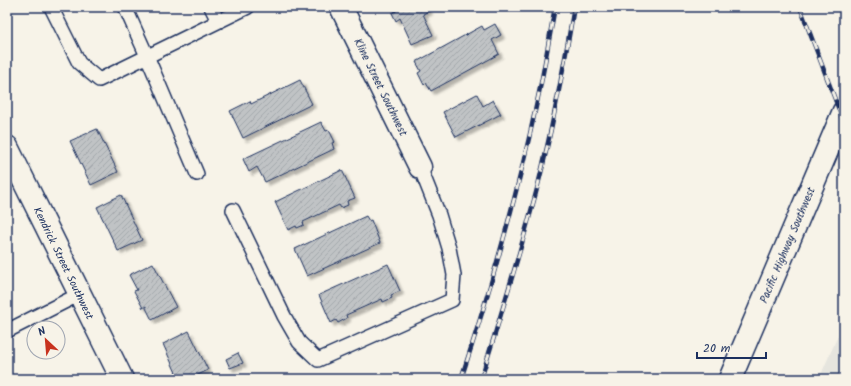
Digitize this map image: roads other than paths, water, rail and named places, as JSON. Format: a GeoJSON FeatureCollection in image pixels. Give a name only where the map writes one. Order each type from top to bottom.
{"type":"FeatureCollection","features":[{"type":"Feature","properties":{"kind":"street","name":"Kline Street Southwest"},"geometry":{"type":"LineString","coordinates":[[341,7],[420,167]]}},
{"type":"Feature","properties":{"kind":"street","name":"Pacific Highway Southwest"},"geometry":{"type":"LineString","coordinates":[[730,379],[844,111]]}},
{"type":"Feature","properties":{"kind":"street","name":"Kendrick Street Southwest"},"geometry":{"type":"LineString","coordinates":[[7,147],[122,379]]}},
{"type":"Feature","properties":{"kind":"lane"},"geometry":{"type":"LineString","coordinates":[[51,7],[79,63],[99,80],[248,7]]}},
{"type":"Feature","properties":{"kind":"lane"},"geometry":{"type":"LineString","coordinates":[[125,7],[196,174]]}},
{"type":"Feature","properties":{"kind":"lane"},"geometry":{"type":"LineString","coordinates":[[211,7],[218,22]]}},
{"type":"Feature","properties":{"kind":"lane"},"geometry":{"type":"LineString","coordinates":[[233,210],[284,316],[299,342],[318,360],[452,300],[454,275],[449,248],[439,214],[420,167]]}},
{"type":"Feature","properties":{"kind":"lane"},"geometry":{"type":"LineString","coordinates":[[7,331],[80,294]]}},
{"type":"Feature","properties":{"kind":"railway"},"geometry":{"type":"LineString","coordinates":[[461,379],[483,311],[521,172],[540,90],[555,7]]}},
{"type":"Feature","properties":{"kind":"railway"},"geometry":{"type":"LineString","coordinates":[[481,379],[518,258],[538,185],[549,141],[574,7]]}},
{"type":"Feature","properties":{"kind":"railway"},"geometry":{"type":"LineString","coordinates":[[800,7],[844,123]]}}]}
